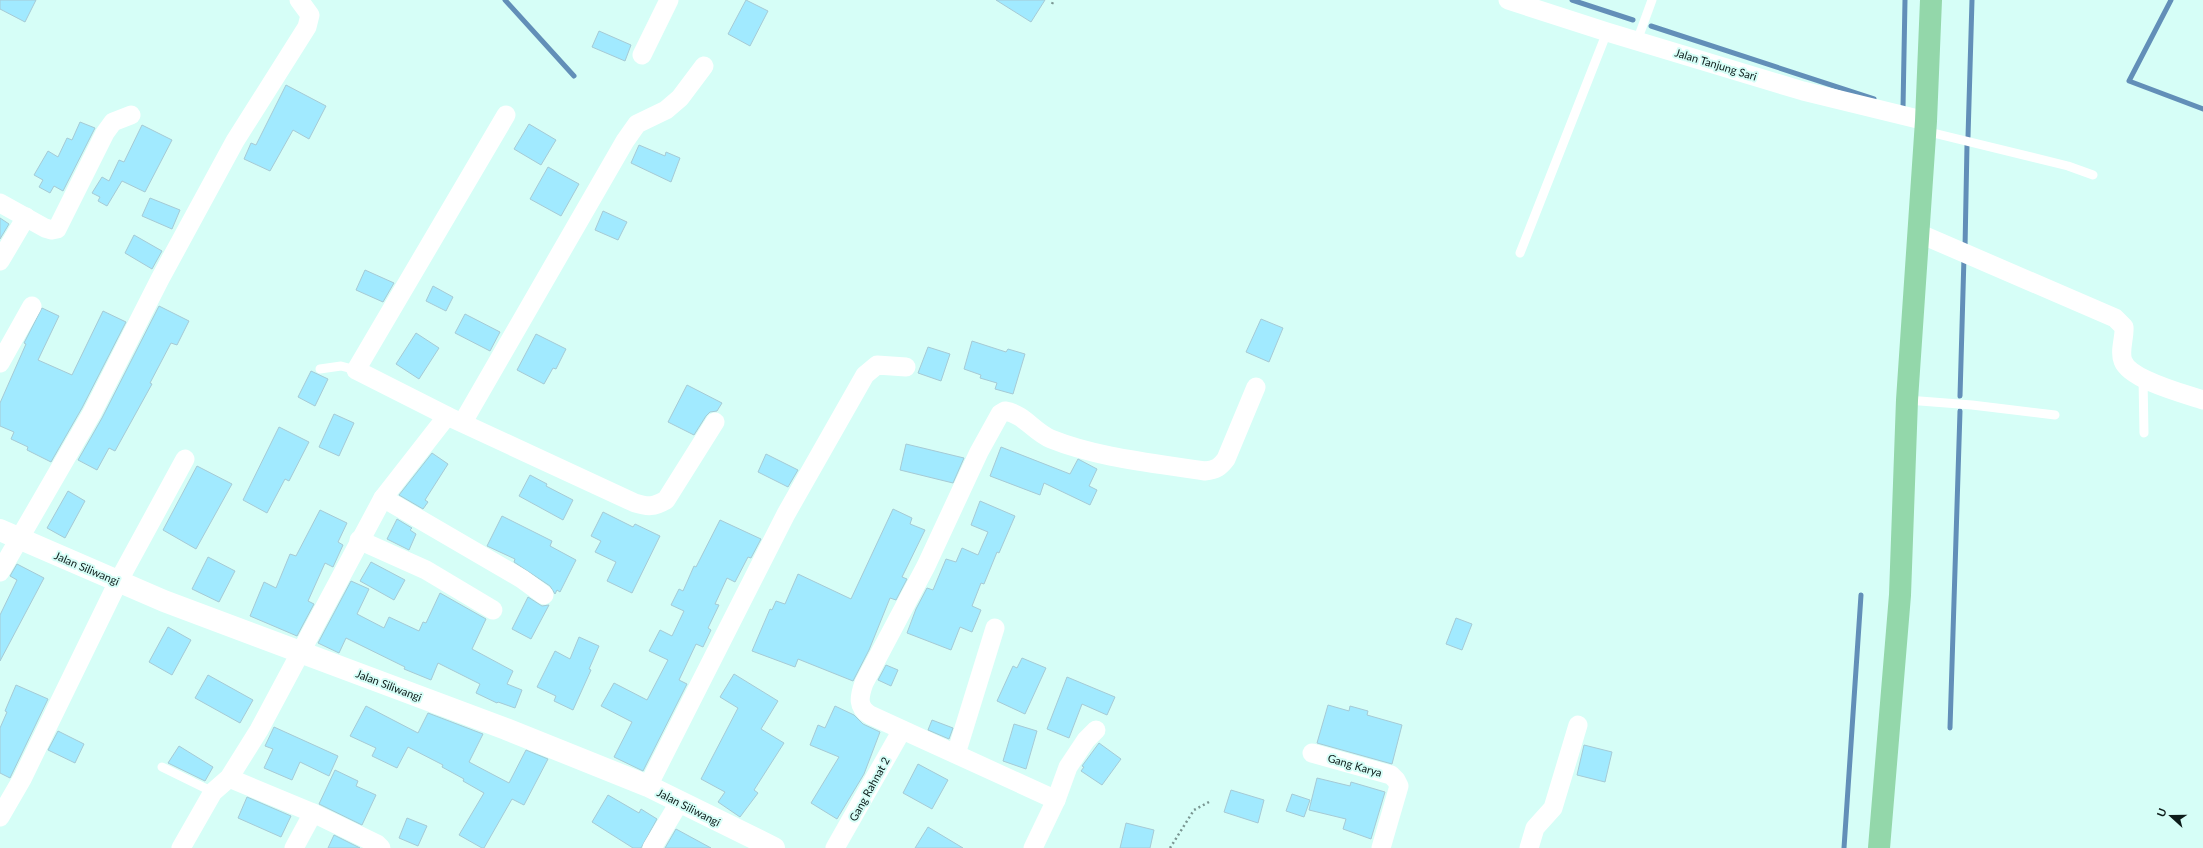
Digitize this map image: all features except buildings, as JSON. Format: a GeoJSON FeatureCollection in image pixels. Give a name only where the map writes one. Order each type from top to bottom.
{"type":"FeatureCollection","features":[{"type":"Feature","properties":{"kind":"main road"},"geometry":{"type":"LineString","coordinates":[[1879,848],[1900,595],[1907,400],[1925,126],[1931,0]]}},
{"type":"Feature","properties":{"kind":"street"},"geometry":{"type":"LineString","coordinates":[[0,572],[20,540],[92,413],[160,279],[235,140],[307,26],[310,15],[299,0]]}},
{"type":"Feature","properties":{"kind":"street"},"geometry":{"type":"LineString","coordinates":[[642,55],[669,0]]}},
{"type":"Feature","properties":{"kind":"street","name":"Jalan Tanjung Sari"},"geometry":{"type":"LineString","coordinates":[[1508,0],[1607,32],[1925,126]]}},
{"type":"Feature","properties":{"kind":"street"},"geometry":{"type":"LineString","coordinates":[[181,848],[213,792],[229,778],[259,730],[299,651],[383,498],[455,419],[625,140],[637,124],[666,110],[680,98],[704,66]]}},
{"type":"Feature","properties":{"kind":"street"},"geometry":{"type":"LineString","coordinates":[[0,203],[52,230],[57,229],[105,133],[113,122],[132,115]]}},
{"type":"Feature","properties":{"kind":"street"},"geometry":{"type":"LineString","coordinates":[[506,115],[356,370],[455,419],[635,503],[647,507],[656,506],[666,500],[715,422]]}},
{"type":"Feature","properties":{"kind":"street"},"geometry":{"type":"LineString","coordinates":[[0,261],[26,217]]}},
{"type":"Feature","properties":{"kind":"street"},"geometry":{"type":"LineString","coordinates":[[1918,233],[2115,318],[2125,329],[2123,361],[2126,365],[2143,378],[2168,390],[2203,400]]}},
{"type":"Feature","properties":{"kind":"street"},"geometry":{"type":"LineString","coordinates":[[0,364],[32,306]]}},
{"type":"Feature","properties":{"kind":"street"},"geometry":{"type":"LineString","coordinates":[[648,786],[786,514],[865,375],[877,365],[906,367]]}},
{"type":"Feature","properties":{"kind":"street"},"geometry":{"type":"LineString","coordinates":[[1056,800],[902,730],[863,710],[860,703],[860,695],[864,683],[926,566],[979,452],[1000,414],[1005,411],[1021,416],[1038,432],[1050,439],[1074,447],[1132,459],[1205,471],[1220,466],[1226,459],[1256,387]]}},
{"type":"Feature","properties":{"kind":"street"},"geometry":{"type":"LineString","coordinates":[[0,817],[22,779],[118,582],[186,459]]}},
{"type":"Feature","properties":{"kind":"street"},"geometry":{"type":"LineString","coordinates":[[383,498],[522,580],[544,595]]}},
{"type":"Feature","properties":{"kind":"street","name":"Jalan Siliwangi"},"geometry":{"type":"LineString","coordinates":[[0,530],[118,582],[648,786],[774,848]]}},
{"type":"Feature","properties":{"kind":"street"},"geometry":{"type":"LineString","coordinates":[[359,540],[426,570],[493,610]]}},
{"type":"Feature","properties":{"kind":"street"},"geometry":{"type":"LineString","coordinates":[[956,754],[994,628]]}},
{"type":"Feature","properties":{"kind":"street"},"geometry":{"type":"LineString","coordinates":[[1529,848],[1535,828],[1553,808],[1578,725]]}},
{"type":"Feature","properties":{"kind":"street","name":"Gang Rahnat 2"},"geometry":{"type":"LineString","coordinates":[[836,848],[902,730]]}},
{"type":"Feature","properties":{"kind":"street"},"geometry":{"type":"LineString","coordinates":[[1032,848],[1056,800],[1068,767],[1082,746],[1096,730]]}},
{"type":"Feature","properties":{"kind":"street","name":"Gang Karya"},"geometry":{"type":"LineString","coordinates":[[1312,753],[1391,776],[1396,780],[1399,786],[1381,848]]}},
{"type":"Feature","properties":{"kind":"street"},"geometry":{"type":"LineString","coordinates":[[229,778],[313,813],[377,844],[381,848]]}},
{"type":"Feature","properties":{"kind":"street"},"geometry":{"type":"LineString","coordinates":[[652,848],[679,802]]}},
{"type":"Feature","properties":{"kind":"street"},"geometry":{"type":"LineString","coordinates":[[294,848],[313,813]]}},
{"type":"Feature","properties":{"kind":"lane"},"geometry":{"type":"LineString","coordinates":[[1637,41],[1652,0]]}},
{"type":"Feature","properties":{"kind":"lane"},"geometry":{"type":"LineString","coordinates":[[1520,253],[1607,32]]}},
{"type":"Feature","properties":{"kind":"lane"},"geometry":{"type":"LineString","coordinates":[[1925,126],[2093,175]]}},
{"type":"Feature","properties":{"kind":"lane"},"geometry":{"type":"LineString","coordinates":[[320,369],[341,366],[356,370]]}},
{"type":"Feature","properties":{"kind":"lane"},"geometry":{"type":"LineString","coordinates":[[2143,378],[2144,433]]}},
{"type":"Feature","properties":{"kind":"lane"},"geometry":{"type":"LineString","coordinates":[[1907,400],[1972,405],[2055,415]]}},
{"type":"Feature","properties":{"kind":"lane"},"geometry":{"type":"LineString","coordinates":[[162,767],[213,792]]}},
{"type":"Feature","properties":{"kind":"path"},"geometry":{"type":"LineString","coordinates":[[1052,4],[1054,0]]}},
{"type":"Feature","properties":{"kind":"path"},"geometry":{"type":"LineString","coordinates":[[1170,848],[1194,810],[1209,802]]}},
{"type":"Feature","properties":{"kind":"waterway"},"geometry":{"type":"LineString","coordinates":[[505,0],[574,76]]}},
{"type":"Feature","properties":{"kind":"waterway"},"geometry":{"type":"LineString","coordinates":[[1572,0],[1633,20]]}},
{"type":"Feature","properties":{"kind":"waterway"},"geometry":{"type":"LineString","coordinates":[[1901,108],[1903,108],[1905,0]]}},
{"type":"Feature","properties":{"kind":"waterway"},"geometry":{"type":"LineString","coordinates":[[1968,137],[1972,0]]}},
{"type":"Feature","properties":{"kind":"waterway"},"geometry":{"type":"LineString","coordinates":[[2171,0],[2129,81],[2203,109]]}},
{"type":"Feature","properties":{"kind":"waterway"},"geometry":{"type":"LineString","coordinates":[[1651,26],[1874,99]]}},
{"type":"Feature","properties":{"kind":"waterway"},"geometry":{"type":"LineString","coordinates":[[1965,248],[1967,145]]}},
{"type":"Feature","properties":{"kind":"waterway"},"geometry":{"type":"LineString","coordinates":[[1960,396],[1964,257]]}},
{"type":"Feature","properties":{"kind":"waterway"},"geometry":{"type":"LineString","coordinates":[[1950,728],[1960,411]]}},
{"type":"Feature","properties":{"kind":"waterway"},"geometry":{"type":"LineString","coordinates":[[1844,848],[1861,595]]}}]}
